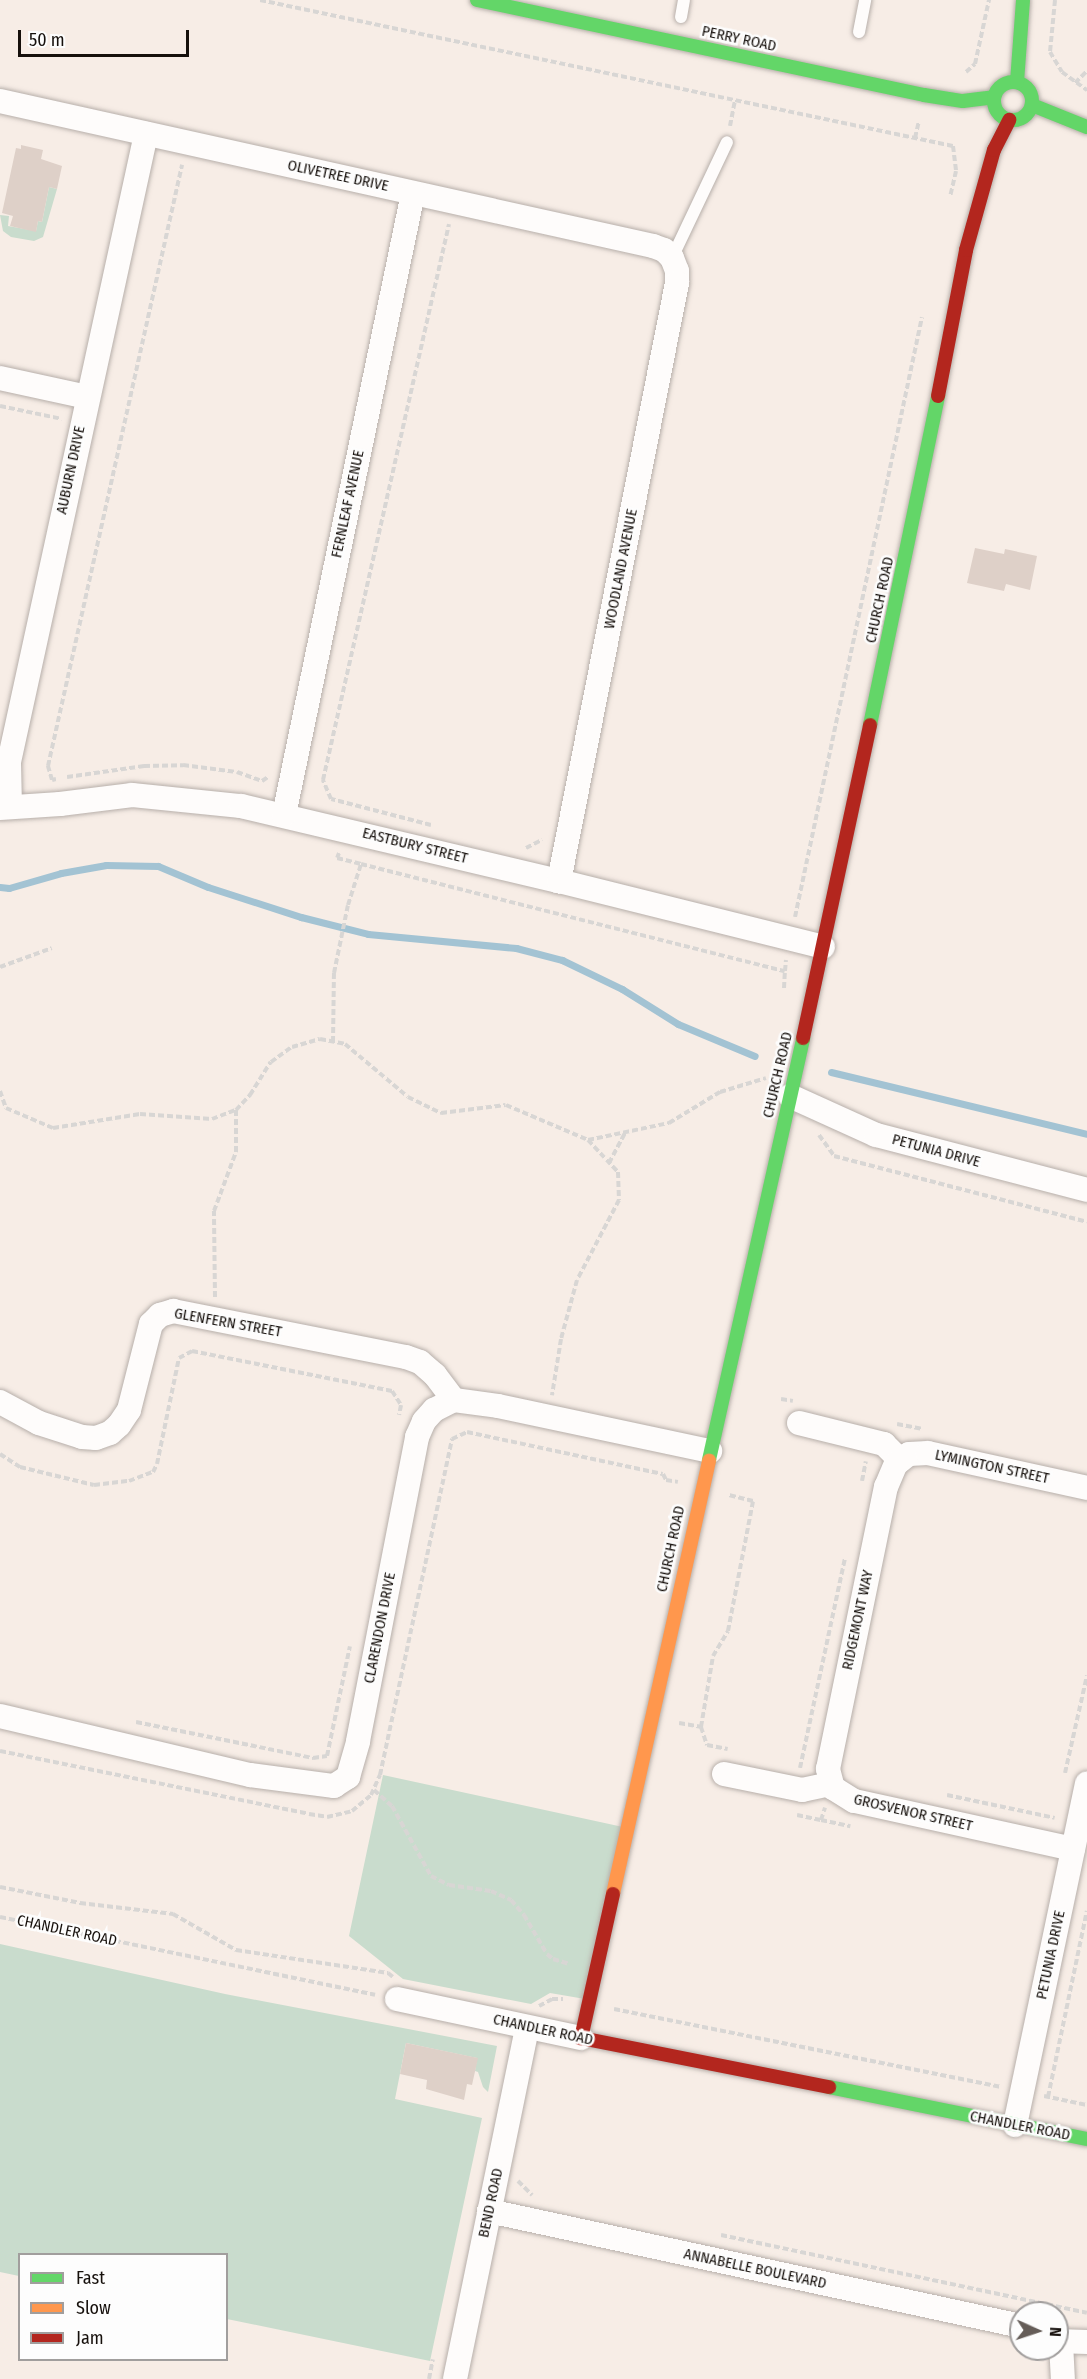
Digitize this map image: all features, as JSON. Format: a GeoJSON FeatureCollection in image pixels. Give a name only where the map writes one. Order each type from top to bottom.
{"type":"FeatureCollection","features":[{"type":"Feature","properties":{"kind":"main road","name":"PERRY ROAD"},"geometry":{"type":"LineString","coordinates":[[477,0],[924,96],[963,101],[994,97]]}},
{"type":"Feature","properties":{"kind":"main road"},"geometry":{"type":"LineString","coordinates":[[1017,82],[1023,0]]}},
{"type":"Feature","properties":{"kind":"main road"},"geometry":{"type":"LineString","coordinates":[[1017,82],[1028,88],[1032,105],[1021,119],[1009,120],[998,114],[994,97],[1005,83],[1017,82]]}},
{"type":"Feature","properties":{"kind":"main road"},"geometry":{"type":"LineString","coordinates":[[1032,105],[1087,127]]}},
{"type":"Feature","properties":{"kind":"main road","name":"CHURCH ROAD"},"geometry":{"type":"LineString","coordinates":[[581,2038],[823,947],[925,465],[966,250],[994,150],[1009,120]]}},
{"type":"Feature","properties":{"kind":"main road","name":"CHANDLER ROAD"},"geometry":{"type":"LineString","coordinates":[[581,2038],[1087,2139]]}},
{"type":"Feature","properties":{"kind":"street","name":"OLIVETREE DRIVE"},"geometry":{"type":"LineString","coordinates":[[0,101],[144,143],[411,202],[653,246],[664,250],[672,258]]}},
{"type":"Feature","properties":{"kind":"street","name":"AUBURN DRIVE"},"geometry":{"type":"LineString","coordinates":[[5,808],[9,762],[144,143]]}},
{"type":"Feature","properties":{"kind":"street","name":"FERNLEAF AVENUE"},"geometry":{"type":"LineString","coordinates":[[284,814],[411,202]]}},
{"type":"Feature","properties":{"kind":"street","name":"WOODLAND AVENUE"},"geometry":{"type":"LineString","coordinates":[[559,881],[677,283],[677,271],[672,258]]}},
{"type":"Feature","properties":{"kind":"street"},"geometry":{"type":"LineString","coordinates":[[0,378],[87,397]]}},
{"type":"Feature","properties":{"kind":"street","name":"EASTBURY STREET"},"geometry":{"type":"LineString","coordinates":[[5,808],[132,795],[206,801],[284,814],[823,947]]}},
{"type":"Feature","properties":{"kind":"street","name":"PETUNIA DRIVE"},"geometry":{"type":"LineString","coordinates":[[790,1096],[876,1135],[1087,1190]]}},
{"type":"Feature","properties":{"kind":"street","name":"GLENFERN STREET"},"geometry":{"type":"LineString","coordinates":[[0,1402],[39,1424],[82,1437],[96,1438],[110,1433],[120,1425],[129,1410],[151,1324],[160,1315],[173,1311],[406,1357],[420,1362],[427,1368],[454,1400]]}},
{"type":"Feature","properties":{"kind":"street"},"geometry":{"type":"LineString","coordinates":[[454,1400],[548,1416],[710,1450]]}},
{"type":"Feature","properties":{"kind":"street","name":"CLARENDON DRIVE"},"geometry":{"type":"LineString","coordinates":[[0,1716],[250,1775],[334,1786],[348,1777],[358,1741],[417,1437],[424,1421],[434,1410],[454,1400]]}},
{"type":"Feature","properties":{"kind":"street"},"geometry":{"type":"LineString","coordinates":[[799,1423],[884,1444],[900,1460]]}},
{"type":"Feature","properties":{"kind":"street","name":"LYMINGTON STREET"},"geometry":{"type":"LineString","coordinates":[[900,1460],[909,1454],[928,1453],[1087,1488]]}},
{"type":"Feature","properties":{"kind":"street","name":"RIDGEMONT WAY"},"geometry":{"type":"LineString","coordinates":[[831,1784],[828,1777],[829,1754],[884,1499],[891,1472],[900,1460]]}},
{"type":"Feature","properties":{"kind":"street"},"geometry":{"type":"LineString","coordinates":[[723,1774],[795,1789],[813,1790],[831,1784]]}},
{"type":"Feature","properties":{"kind":"street","name":"GROSVENOR STREET"},"geometry":{"type":"LineString","coordinates":[[831,1784],[841,1796],[854,1801],[1073,1849]]}},
{"type":"Feature","properties":{"kind":"street","name":"PETUNIA DRIVE"},"geometry":{"type":"LineString","coordinates":[[1015,2125],[1087,1784]]}},
{"type":"Feature","properties":{"kind":"street","name":"CHANDLER ROAD"},"geometry":{"type":"LineString","coordinates":[[399,1991],[531,2018],[581,2038]]}},
{"type":"Feature","properties":{"kind":"street","name":"BEND ROAD"},"geometry":{"type":"LineString","coordinates":[[455,2379],[531,2018]]}},
{"type":"Feature","properties":{"kind":"street","name":"ANNABELLE BOULEVARD"},"geometry":{"type":"LineString","coordinates":[[489,2211],[1009,2323]]}},
{"type":"Feature","properties":{"kind":"street"},"geometry":{"type":"LineString","coordinates":[[1069,2342],[1087,2342]]}},
{"type":"Feature","properties":{"kind":"street"},"geometry":{"type":"LineString","coordinates":[[1061,2361],[1063,2379]]}},
{"type":"Feature","properties":{"kind":"lane"},"geometry":{"type":"LineString","coordinates":[[681,16],[684,0]]}},
{"type":"Feature","properties":{"kind":"lane"},"geometry":{"type":"LineString","coordinates":[[859,32],[865,0]]}},
{"type":"Feature","properties":{"kind":"lane"},"geometry":{"type":"LineString","coordinates":[[672,258],[727,142]]}},
{"type":"Feature","properties":{"kind":"path"},"geometry":{"type":"LineString","coordinates":[[260,0],[952,146],[956,171],[948,204]]}},
{"type":"Feature","properties":{"kind":"path"},"geometry":{"type":"LineString","coordinates":[[975,64],[989,0]]}},
{"type":"Feature","properties":{"kind":"path"},"geometry":{"type":"LineString","coordinates":[[1054,0],[1050,52],[1062,72],[1087,90]]}},
{"type":"Feature","properties":{"kind":"path"},"geometry":{"type":"LineString","coordinates":[[1075,83],[1087,71]]}},
{"type":"Feature","properties":{"kind":"path"},"geometry":{"type":"LineString","coordinates":[[727,142],[735,100]]}},
{"type":"Feature","properties":{"kind":"path"},"geometry":{"type":"LineString","coordinates":[[144,143],[194,165]]}},
{"type":"Feature","properties":{"kind":"path"},"geometry":{"type":"LineString","coordinates":[[183,162],[48,766],[52,780],[163,765],[183,765],[237,772],[262,781],[277,772]]}},
{"type":"Feature","properties":{"kind":"path"},"geometry":{"type":"LineString","coordinates":[[411,202],[450,220],[323,780],[331,799],[435,826]]}},
{"type":"Feature","properties":{"kind":"path"},"geometry":{"type":"LineString","coordinates":[[333,1042],[334,973],[348,905],[361,864],[785,971],[923,315]]}},
{"type":"Feature","properties":{"kind":"path"},"geometry":{"type":"LineString","coordinates":[[0,406],[72,421]]}},
{"type":"Feature","properties":{"kind":"path"},"geometry":{"type":"LineString","coordinates":[[517,846],[528,849],[542,841],[544,829]]}},
{"type":"Feature","properties":{"kind":"path"},"geometry":{"type":"LineString","coordinates":[[0,967],[52,948]]}},
{"type":"Feature","properties":{"kind":"path"},"geometry":{"type":"LineString","coordinates":[[0,1090],[6,1108],[53,1128],[140,1114],[212,1119],[236,1110],[250,1095],[271,1062],[292,1047],[320,1039],[345,1044],[408,1097],[441,1113],[506,1105],[588,1140],[618,1172],[619,1200],[577,1280],[561,1339],[548,1416]]}},
{"type":"Feature","properties":{"kind":"path"},"geometry":{"type":"LineString","coordinates":[[588,1140],[669,1124],[720,1092],[778,1074],[790,1096]]}},
{"type":"Feature","properties":{"kind":"path"},"geometry":{"type":"LineString","coordinates":[[216,1318],[214,1211],[236,1152],[236,1110]]}},
{"type":"Feature","properties":{"kind":"path"},"geometry":{"type":"LineString","coordinates":[[609,1163],[626,1132]]}},
{"type":"Feature","properties":{"kind":"path"},"geometry":{"type":"LineString","coordinates":[[0,1454],[20,1467],[94,1485],[129,1481],[153,1472],[157,1464],[179,1358],[192,1351],[392,1391],[401,1405],[398,1424]]}},
{"type":"Feature","properties":{"kind":"path"},"geometry":{"type":"LineString","coordinates":[[861,1482],[870,1440]]}},
{"type":"Feature","properties":{"kind":"path"},"geometry":{"type":"LineString","coordinates":[[795,1789],[847,1550]]}},
{"type":"Feature","properties":{"kind":"path"},"geometry":{"type":"LineString","coordinates":[[127,1720],[313,1758],[327,1756],[352,1640]]}},
{"type":"Feature","properties":{"kind":"path"},"geometry":{"type":"LineString","coordinates":[[374,1790],[392,1806],[431,1876],[448,1885],[491,1891],[511,1900],[524,1915],[547,1954],[553,1959],[569,1964]]}},
{"type":"Feature","properties":{"kind":"path"},"geometry":{"type":"LineString","coordinates":[[942,1794],[1055,1818]]}},
{"type":"Feature","properties":{"kind":"path"},"geometry":{"type":"LineString","coordinates":[[0,1887],[80,1903],[173,1914],[236,1950],[388,1973],[399,1991]]}},
{"type":"Feature","properties":{"kind":"path"},"geometry":{"type":"LineString","coordinates":[[1048,2097],[1087,1911]]}},
{"type":"Feature","properties":{"kind":"path","name":"CHANDLER ROAD"},"geometry":{"type":"LineString","coordinates":[[0,1917],[399,1991]]}},
{"type":"Feature","properties":{"kind":"path"},"geometry":{"type":"LineString","coordinates":[[531,2018],[552,1999],[563,1999],[1087,2105]]}},
{"type":"Feature","properties":{"kind":"path"},"geometry":{"type":"LineString","coordinates":[[518,2172],[516,2179],[530,2194],[536,2196]]}},
{"type":"Feature","properties":{"kind":"path"},"geometry":{"type":"LineString","coordinates":[[717,2234],[1087,2313]]}},
{"type":"Feature","properties":{"kind":"path"},"geometry":{"type":"LineString","coordinates":[[1038,2361],[1040,2365]]}},
{"type":"Feature","properties":{"kind":"green space"},"geometry":{"type":"Polygon","coordinates":[[[49,187],[57,189],[43,237],[34,241],[11,237],[3,231],[0,215],[9,216],[8,226],[36,231],[38,221],[42,222],[49,187]]]}},
{"type":"Feature","properties":{"kind":"green space"},"geometry":{"type":"Polygon","coordinates":[[[383,1775],[623,1827],[585,1999],[550,1993],[531,2004],[403,1979],[349,1936],[383,1775]]]}},
{"type":"Feature","properties":{"kind":"green space"},"geometry":{"type":"Polygon","coordinates":[[[0,1944],[225,1994],[497,2046],[488,2092],[483,2087],[478,2072],[475,2071],[477,2058],[406,2043],[395,2099],[482,2118],[430,2361],[228,2319],[228,2253],[18,2253],[18,2276],[0,2272],[0,1944]]]}},
{"type":"Feature","properties":{"kind":"building"},"geometry":{"type":"Polygon","coordinates":[[[21,145],[43,150],[41,159],[62,166],[57,189],[49,187],[42,222],[38,221],[36,232],[10,226],[13,216],[2,213],[16,148],[21,149],[21,145]]]}},
{"type":"Feature","properties":{"kind":"building"},"geometry":{"type":"Polygon","coordinates":[[[975,548],[1004,554],[1005,549],[1037,556],[1030,590],[1006,584],[1004,591],[967,583],[975,548]]]}},
{"type":"Feature","properties":{"kind":"building"},"geometry":{"type":"Polygon","coordinates":[[[406,2043],[478,2058],[472,2085],[467,2084],[464,2100],[426,2089],[427,2080],[400,2074],[406,2043]]]}},
{"type":"Feature","properties":{"kind":"waterway"},"geometry":{"type":"LineString","coordinates":[[0,887],[9,888],[61,873],[106,865],[158,866],[208,887],[301,917],[368,934],[516,948],[562,960],[622,989],[678,1024],[755,1056]]}},
{"type":"Feature","properties":{"kind":"waterway"},"geometry":{"type":"LineString","coordinates":[[831,1072],[1087,1134]]}},
{"type":"Feature","properties":{"kind":"traffic: fast"},"geometry":{"type":"LineString","coordinates":[[477,0],[924,95],[963,101],[994,97]]}},
{"type":"Feature","properties":{"kind":"traffic: fast"},"geometry":{"type":"LineString","coordinates":[[1017,82],[1023,0]]}},
{"type":"Feature","properties":{"kind":"traffic: fast"},"geometry":{"type":"LineString","coordinates":[[1013,82],[1027,87],[1032,101],[1027,115],[1013,120],[999,115],[994,101],[999,87],[1013,82]]}},
{"type":"Feature","properties":{"kind":"traffic: fast"},"geometry":{"type":"LineString","coordinates":[[1032,105],[1087,127]]}},
{"type":"Feature","properties":{"kind":"traffic: fast"},"geometry":{"type":"LineString","coordinates":[[870,725],[938,396]]}},
{"type":"Feature","properties":{"kind":"traffic: fast"},"geometry":{"type":"LineString","coordinates":[[709,1460],[803,1038]]}},
{"type":"Feature","properties":{"kind":"traffic: fast"},"geometry":{"type":"LineString","coordinates":[[829,2087],[1087,2139]]}},
{"type":"Feature","properties":{"kind":"traffic: slow"},"geometry":{"type":"LineString","coordinates":[[613,1894],[709,1460]]}},
{"type":"Feature","properties":{"kind":"traffic: jam"},"geometry":{"type":"LineString","coordinates":[[938,396],[966,250],[994,150],[1009,120]]}},
{"type":"Feature","properties":{"kind":"traffic: jam"},"geometry":{"type":"LineString","coordinates":[[803,1038],[870,725]]}},
{"type":"Feature","properties":{"kind":"traffic: jam"},"geometry":{"type":"LineString","coordinates":[[613,1894],[581,2038],[829,2087]]}}]}
